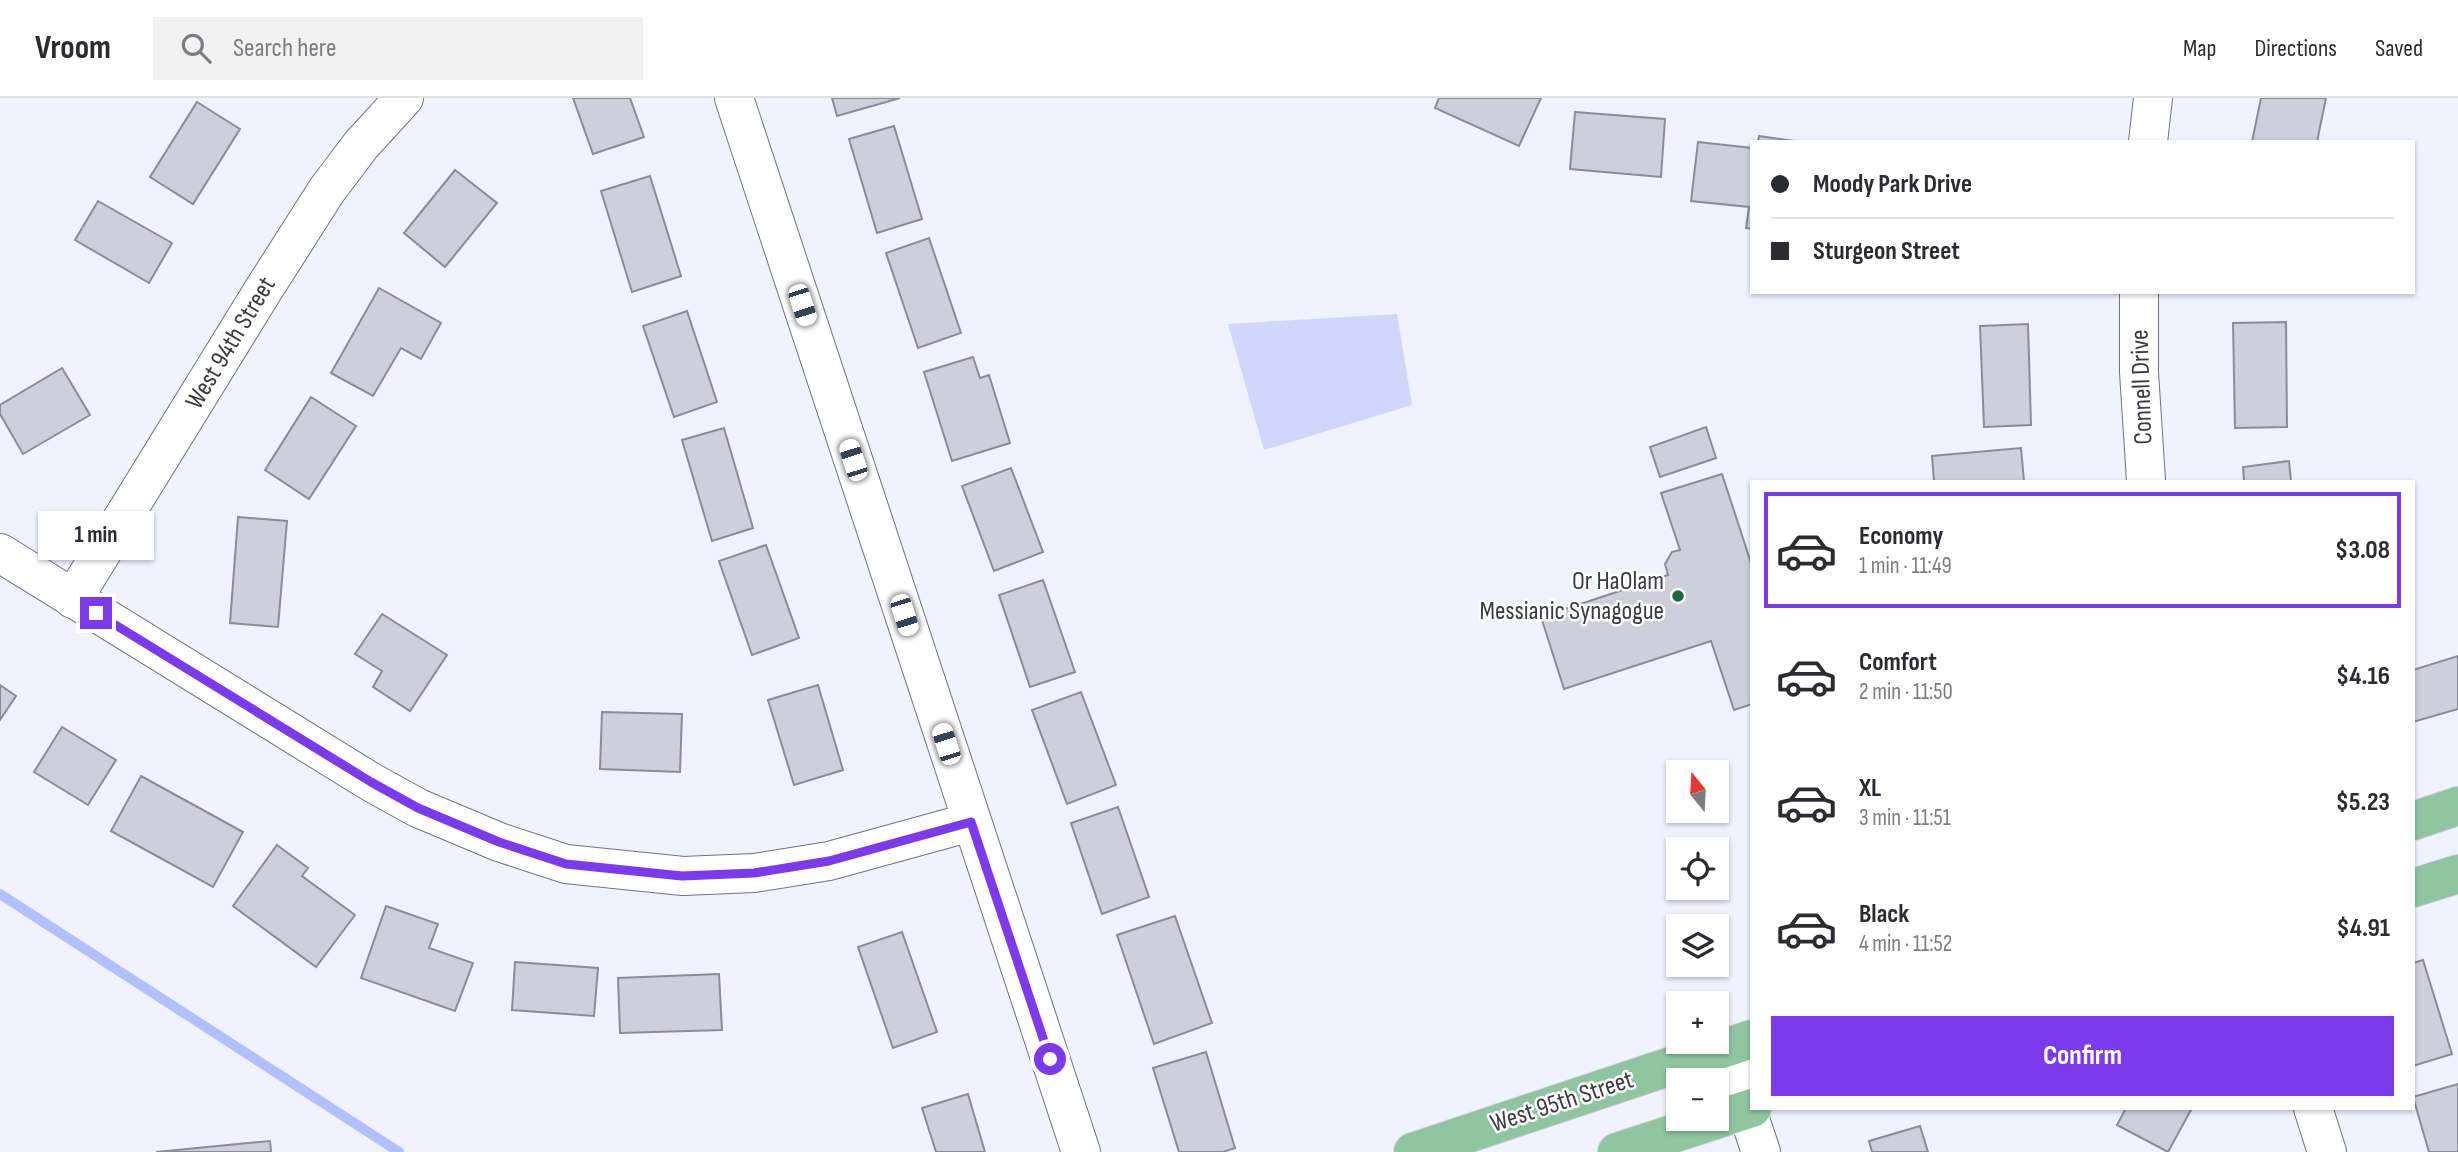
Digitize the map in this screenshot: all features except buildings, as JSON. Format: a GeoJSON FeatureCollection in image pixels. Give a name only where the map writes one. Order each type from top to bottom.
{"type":"FeatureCollection","features":[{"type":"Feature","properties":{"kind":"main road"},"geometry":{"type":"LineString","coordinates":[[2415,820],[2458,806]]}},
{"type":"Feature","properties":{"kind":"main road"},"geometry":{"type":"LineString","coordinates":[[2415,887],[2458,873]]}},
{"type":"Feature","properties":{"kind":"main road","name":"West 95th Street"},"geometry":{"type":"LineString","coordinates":[[1413,1152],[1739,1044]]}},
{"type":"Feature","properties":{"kind":"main road"},"geometry":{"type":"LineString","coordinates":[[1618,1152],[1749,1108]]}},
{"type":"Feature","properties":{"kind":"street","name":"West 94th Street"},"geometry":{"type":"LineString","coordinates":[[73,598],[327,190],[361,145],[404,98]]}},
{"type":"Feature","properties":{"kind":"street"},"geometry":{"type":"LineString","coordinates":[[734,98],[1081,1152]]}},
{"type":"Feature","properties":{"kind":"street"},"geometry":{"type":"LineString","coordinates":[[2148,140],[2153,98]]}},
{"type":"Feature","properties":{"kind":"street","name":"Connell Drive"},"geometry":{"type":"LineString","coordinates":[[2139,294],[2139,372],[2146,480]]}},
{"type":"Feature","properties":{"kind":"street"},"geometry":{"type":"LineString","coordinates":[[0,553],[371,782],[418,808],[499,842],[566,864],[682,876],[754,873],[829,861],[971,822]]}},
{"type":"Feature","properties":{"kind":"street"},"geometry":{"type":"LineString","coordinates":[[1739,1044],[1749,1108],[1761,1152]]}},
{"type":"Feature","properties":{"kind":"street"},"geometry":{"type":"LineString","coordinates":[[2314,1110],[2327,1152]]}},
{"type":"Feature","properties":{"kind":"shaded area"},"geometry":{"type":"Polygon","coordinates":[[[1397,314],[1412,405],[1264,450],[1228,324],[1397,314]]]}},
{"type":"Feature","properties":{"kind":"waterway"},"geometry":{"type":"LineString","coordinates":[[0,894],[399,1152]]}},
{"type":"Feature","properties":{"kind":"place","name":"Or HaOlam Messianic Synagogue"},"geometry":{"type":"Point","coordinates":[1678,596]}},
{"type":"Feature","properties":{"kind":"route"},"geometry":{"type":"LineString","coordinates":[[96,613],[371,782],[418,808],[499,842],[566,864],[682,876],[754,873],[829,861],[971,822],[1050,1059]]}}]}
